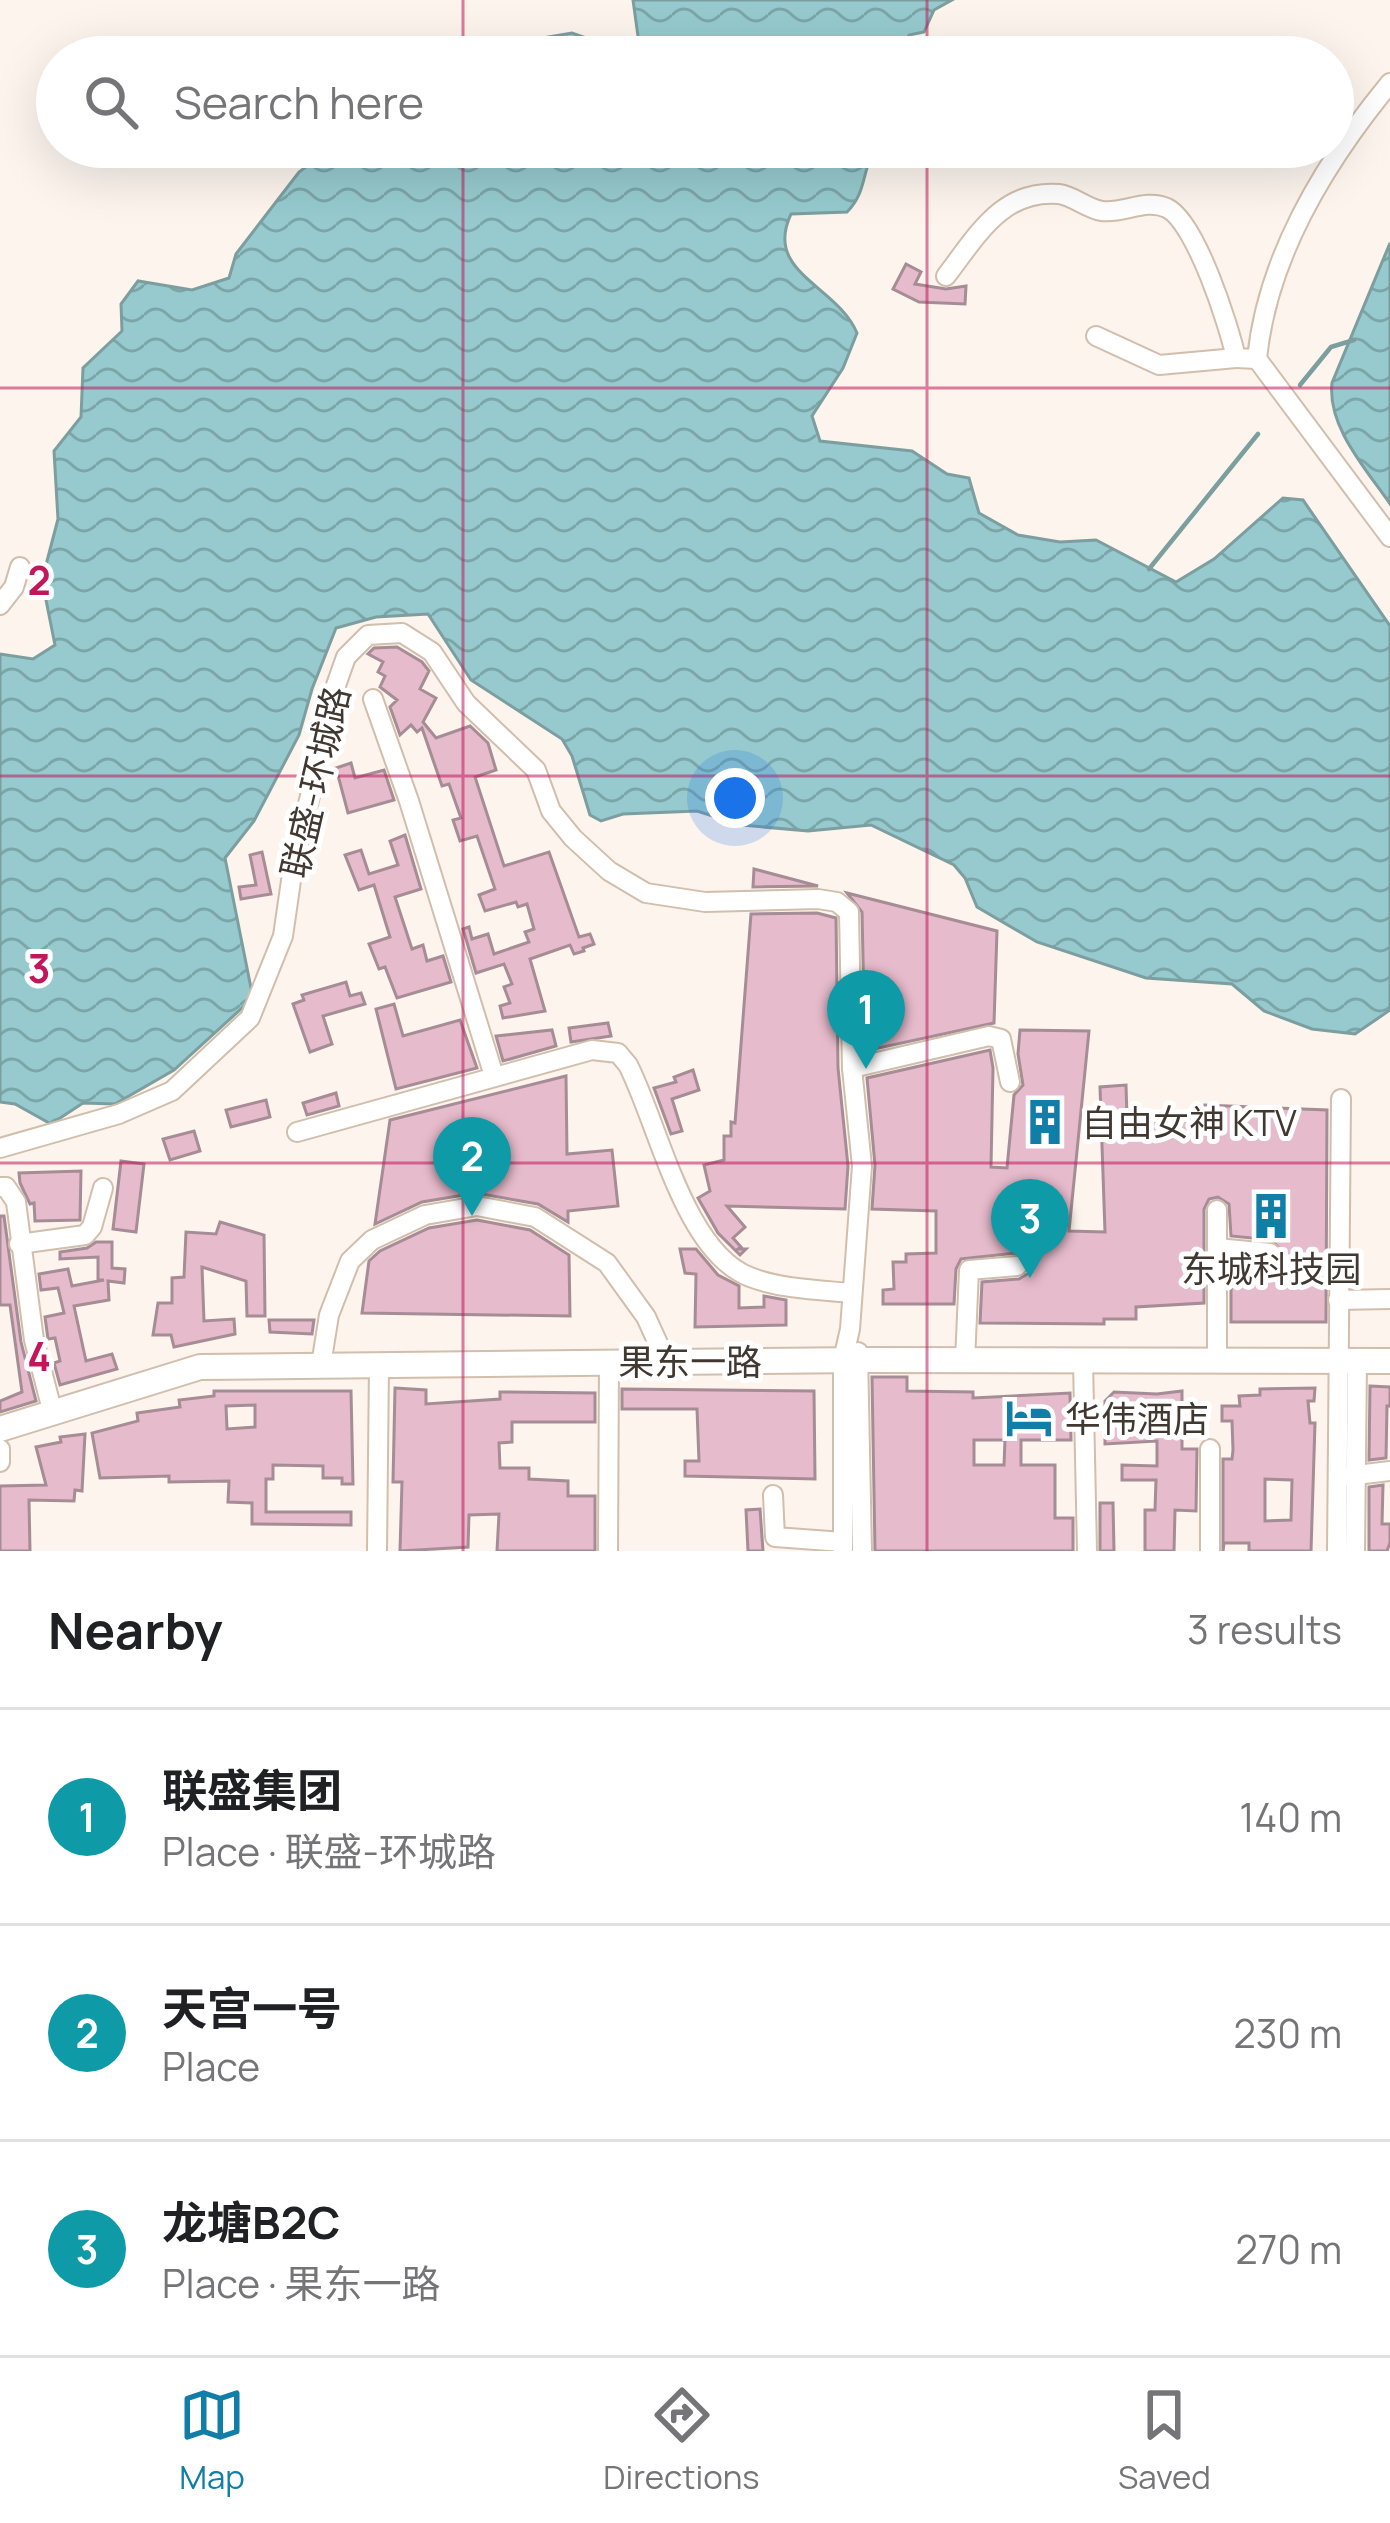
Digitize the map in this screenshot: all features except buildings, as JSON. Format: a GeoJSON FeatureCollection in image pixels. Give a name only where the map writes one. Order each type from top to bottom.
{"type":"FeatureCollection","features":[{"type":"Feature","properties":{"kind":"main road","name":"果东一路"},"geometry":{"type":"LineString","coordinates":[[0,1429],[200,1366],[1390,1361]]}},
{"type":"Feature","properties":{"kind":"street"},"geometry":{"type":"LineString","coordinates":[[1354,127],[1390,83]]}},
{"type":"Feature","properties":{"kind":"street"},"geometry":{"type":"LineString","coordinates":[[1329,168],[1296,229],[1261,322],[1257,359],[1390,538]]}},
{"type":"Feature","properties":{"kind":"street"},"geometry":{"type":"LineString","coordinates":[[946,276],[998,210],[1025,195],[1064,194],[1101,211],[1148,204],[1166,208],[1181,220],[1220,300],[1236,358]]}},
{"type":"Feature","properties":{"kind":"street"},"geometry":{"type":"LineString","coordinates":[[1096,336],[1159,365],[1257,359]]}},
{"type":"Feature","properties":{"kind":"street"},"geometry":{"type":"LineString","coordinates":[[0,605],[14,587],[20,567]]}},
{"type":"Feature","properties":{"kind":"street","name":"联盛-环城路"},"geometry":{"type":"LineString","coordinates":[[0,1148],[118,1114],[172,1091],[250,1018],[283,936],[323,722],[346,657],[368,635],[402,633],[432,652],[466,703],[536,770],[551,811],[609,871],[646,893],[676,899],[818,898],[837,902],[849,912],[852,1068],[862,1166],[851,1293],[852,1485]]}},
{"type":"Feature","properties":{"kind":"street"},"geometry":{"type":"LineString","coordinates":[[373,699],[494,1076]]}},
{"type":"Feature","properties":{"kind":"street"},"geometry":{"type":"LineString","coordinates":[[852,1068],[989,1036],[1004,1046],[1010,1082]]}},
{"type":"Feature","properties":{"kind":"street"},"geometry":{"type":"LineString","coordinates":[[297,1132],[592,1050],[618,1053],[634,1076],[676,1183],[716,1250],[747,1276],[851,1293]]}},
{"type":"Feature","properties":{"kind":"street"},"geometry":{"type":"LineString","coordinates":[[1337,1551],[1346,1476],[1347,1361],[1337,1300],[1341,1099]]}},
{"type":"Feature","properties":{"kind":"street"},"geometry":{"type":"LineString","coordinates":[[0,1187],[6,1187],[16,1202],[34,1340],[52,1410]]}},
{"type":"Feature","properties":{"kind":"street"},"geometry":{"type":"LineString","coordinates":[[19,1244],[85,1235],[92,1227],[103,1188]]}},
{"type":"Feature","properties":{"kind":"street"},"geometry":{"type":"LineString","coordinates":[[321,1365],[329,1315],[350,1261],[372,1240],[425,1215],[477,1206],[535,1217],[607,1263],[646,1317],[666,1361]]}},
{"type":"Feature","properties":{"kind":"street"},"geometry":{"type":"LineString","coordinates":[[1217,1210],[1217,1361]]}},
{"type":"Feature","properties":{"kind":"street"},"geometry":{"type":"LineString","coordinates":[[1217,1248],[1270,1253]]}},
{"type":"Feature","properties":{"kind":"street"},"geometry":{"type":"LineString","coordinates":[[965,1360],[968,1270],[1017,1266]]}},
{"type":"Feature","properties":{"kind":"street"},"geometry":{"type":"LineString","coordinates":[[1337,1300],[1390,1299]]}},
{"type":"Feature","properties":{"kind":"street"},"geometry":{"type":"LineString","coordinates":[[608,1551],[609,1361]]}},
{"type":"Feature","properties":{"kind":"street"},"geometry":{"type":"LineString","coordinates":[[1083,1361],[1087,1551]]}},
{"type":"Feature","properties":{"kind":"street"},"geometry":{"type":"LineString","coordinates":[[377,1551],[379,1364]]}},
{"type":"Feature","properties":{"kind":"street"},"geometry":{"type":"LineString","coordinates":[[0,1449],[0,1462]]}},
{"type":"Feature","properties":{"kind":"street"},"geometry":{"type":"LineString","coordinates":[[1210,1449],[1210,1551]]}},
{"type":"Feature","properties":{"kind":"street"},"geometry":{"type":"LineString","coordinates":[[1346,1476],[1390,1471]]}},
{"type":"Feature","properties":{"kind":"street"},"geometry":{"type":"LineString","coordinates":[[1346,1476],[1355,1551]]}},
{"type":"Feature","properties":{"kind":"street"},"geometry":{"type":"LineString","coordinates":[[773,1495],[775,1537],[843,1546],[852,1485]]}},
{"type":"Feature","properties":{"kind":"street"},"geometry":{"type":"LineString","coordinates":[[852,1485],[862,1551]]}},
{"type":"Feature","properties":{"kind":"water"},"geometry":{"type":"Polygon","coordinates":[[[633,0],[952,0],[934,10],[924,32],[908,36],[638,36],[633,0]]]}},
{"type":"Feature","properties":{"kind":"water"},"geometry":{"type":"Polygon","coordinates":[[[304,168],[867,168],[859,195],[847,212],[791,214],[785,234],[794,265],[834,302],[857,333],[843,368],[812,416],[820,441],[912,451],[947,474],[969,478],[979,513],[1018,535],[1060,542],[1096,540],[1176,582],[1214,559],[1283,498],[1303,500],[1390,626],[1390,1010],[1355,1034],[1312,1029],[1264,1011],[1232,984],[1146,978],[1037,942],[977,907],[954,865],[871,825],[808,831],[741,825],[697,811],[623,814],[601,821],[590,815],[562,739],[471,680],[428,614],[376,617],[336,628],[299,735],[254,821],[225,858],[253,998],[174,1070],[115,1104],[83,1103],[51,1124],[15,1104],[0,1102],[0,654],[33,659],[55,645],[42,580],[58,519],[54,451],[81,417],[83,368],[122,331],[121,304],[138,281],[192,290],[229,278],[236,254],[304,168]]]}},
{"type":"Feature","properties":{"kind":"water"},"geometry":{"type":"Polygon","coordinates":[[[1390,243],[1390,504],[1342,432],[1332,383],[1390,243]]]}},
{"type":"Feature","properties":{"kind":"waterway"},"geometry":{"type":"LineString","coordinates":[[1300,385],[1331,347],[1354,340]]}},
{"type":"Feature","properties":{"kind":"waterway"},"geometry":{"type":"LineString","coordinates":[[1149,569],[1258,434]]}},
{"type":"Feature","properties":{"kind":"place","name":"联盛集团"},"geometry":{"type":"Point","coordinates":[866,1069]}},
{"type":"Feature","properties":{"kind":"place","name":"自由女神 KTV"},"geometry":{"type":"Point","coordinates":[1045,1122]}},
{"type":"Feature","properties":{"kind":"place","name":"天宫一号"},"geometry":{"type":"Point","coordinates":[472,1216]}},
{"type":"Feature","properties":{"kind":"place","name":"东城科技园"},"geometry":{"type":"Point","coordinates":[1271,1216]}},
{"type":"Feature","properties":{"kind":"place","name":"龙塘B2C"},"geometry":{"type":"Point","coordinates":[1030,1278]}},
{"type":"Feature","properties":{"kind":"place","name":"华伟酒店"},"geometry":{"type":"Point","coordinates":[1029,1418]}}]}
